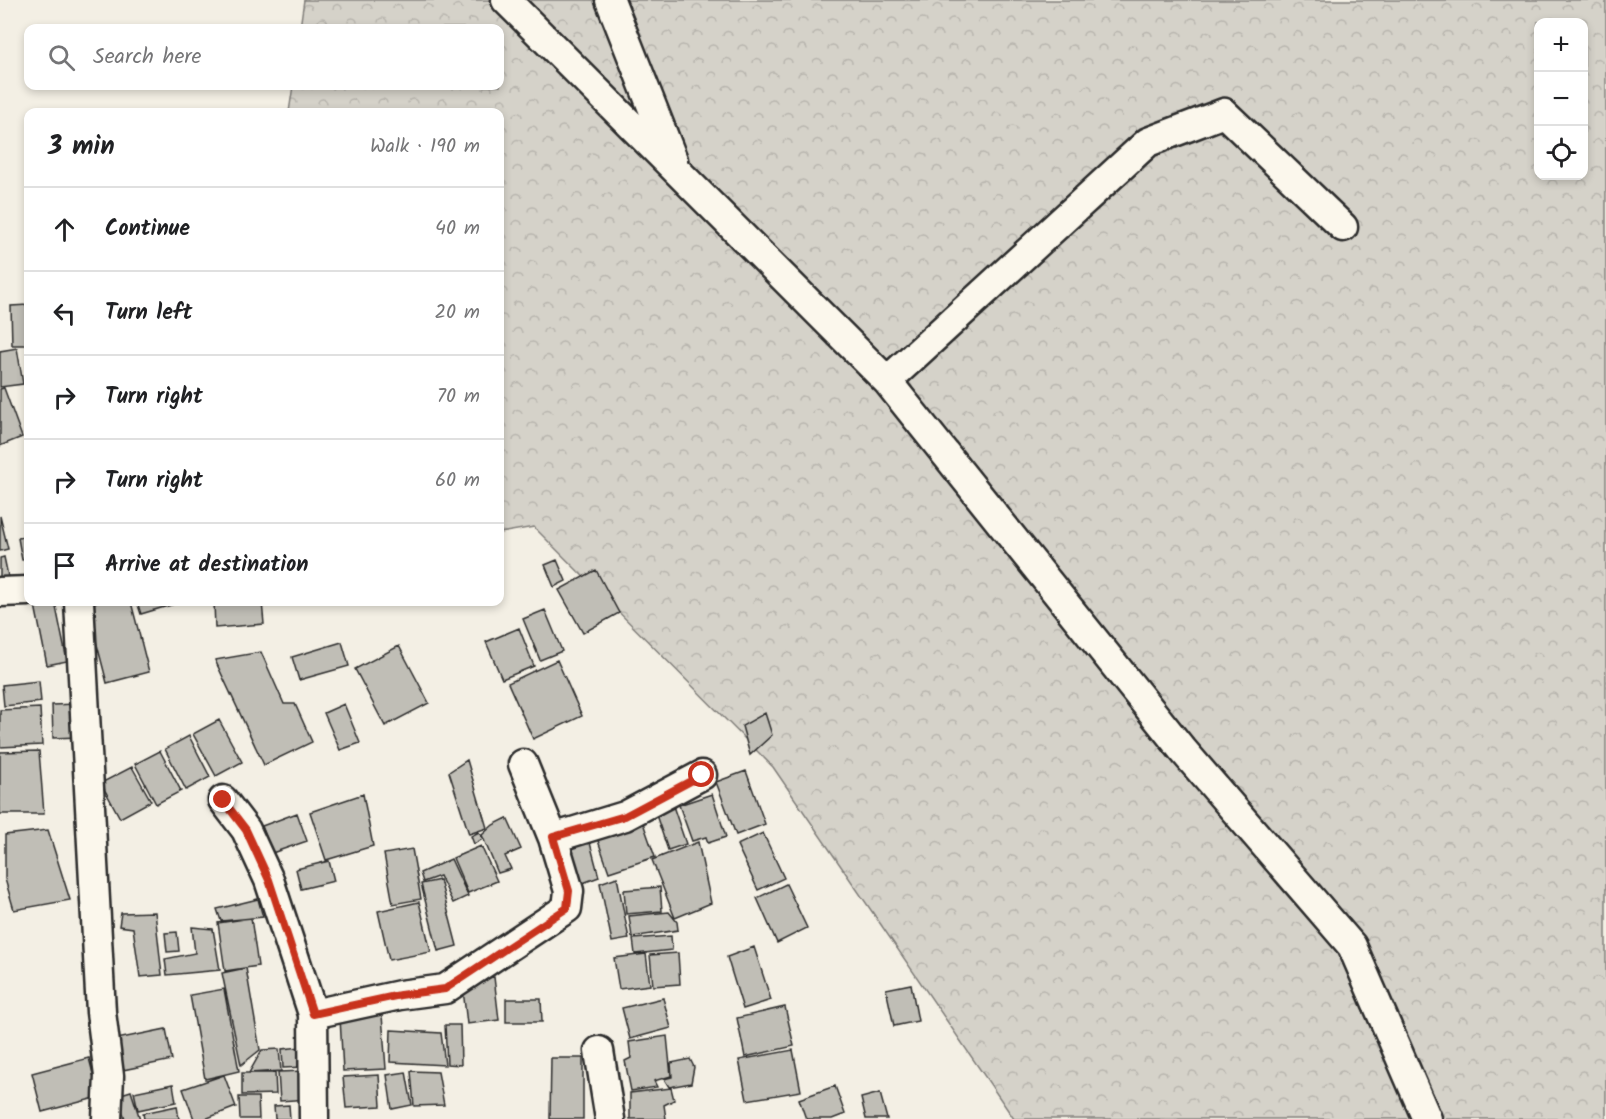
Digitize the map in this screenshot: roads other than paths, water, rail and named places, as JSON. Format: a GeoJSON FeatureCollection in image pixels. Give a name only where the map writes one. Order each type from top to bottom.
{"type":"FeatureCollection","features":[{"type":"Feature","properties":{"kind":"street"},"geometry":{"type":"LineString","coordinates":[[506,0],[887,381],[1181,748],[1352,946],[1427,1119]]}},
{"type":"Feature","properties":{"kind":"street"},"geometry":{"type":"LineString","coordinates":[[610,0],[676,169]]}},
{"type":"Feature","properties":{"kind":"street"},"geometry":{"type":"LineString","coordinates":[[887,381],[1148,142],[1224,113],[1343,227]]}},
{"type":"Feature","properties":{"kind":"street"},"geometry":{"type":"LineString","coordinates":[[0,592],[24,591]]}},
{"type":"Feature","properties":{"kind":"street"},"geometry":{"type":"LineString","coordinates":[[79,606],[101,1012],[109,1076],[107,1119]]}},
{"type":"Feature","properties":{"kind":"street"},"geometry":{"type":"LineString","coordinates":[[313,1014],[400,995],[445,989],[567,908],[569,891],[553,837],[523,764]]}},
{"type":"Feature","properties":{"kind":"street"},"geometry":{"type":"LineString","coordinates":[[553,837],[625,816],[702,775]]}},
{"type":"Feature","properties":{"kind":"street"},"geometry":{"type":"LineString","coordinates":[[223,800],[246,830],[269,880],[313,1014],[314,1119]]}},
{"type":"Feature","properties":{"kind":"street"},"geometry":{"type":"LineString","coordinates":[[599,1051],[610,1119]]}}]}
